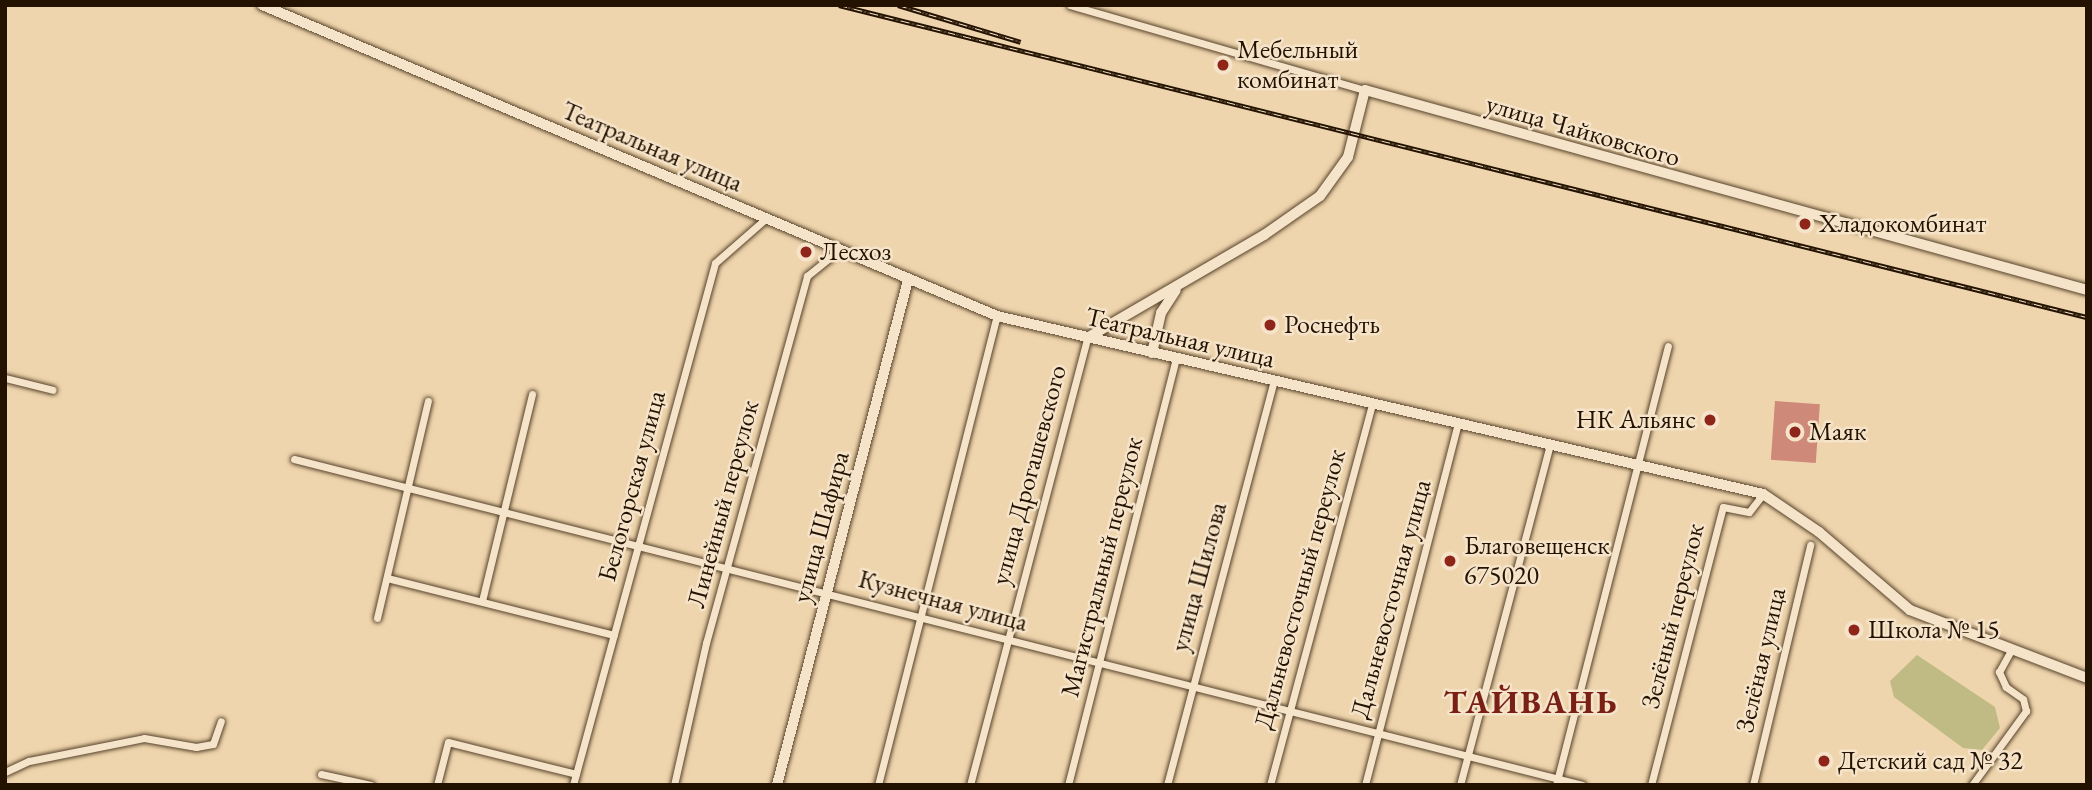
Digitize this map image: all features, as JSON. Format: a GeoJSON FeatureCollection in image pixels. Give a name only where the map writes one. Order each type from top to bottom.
{"type":"FeatureCollection","features":[{"type":"Feature","properties":{"kind":"main road","name":"Театральная улица"},"geometry":{"type":"LineString","coordinates":[[262,5],[997,316],[1763,494],[1819,531],[1910,610],[2087,678]]}},
{"type":"Feature","properties":{"kind":"main road"},"geometry":{"type":"LineString","coordinates":[[1087,338],[1265,235],[1334,181],[1348,157],[1365,90]]}},
{"type":"Feature","properties":{"kind":"main road","name":"улица Чайковского"},"geometry":{"type":"LineString","coordinates":[[1365,90],[2087,290]]}},
{"type":"Feature","properties":{"kind":"main road","name":"улица Шафира"},"geometry":{"type":"LineString","coordinates":[[777,785],[908,280]]}},
{"type":"Feature","properties":{"kind":"main road"},"geometry":{"type":"LineString","coordinates":[[1152,353],[1161,313],[1179,286]]}},
{"type":"Feature","properties":{"kind":"street","name":"улица Чайковского"},"geometry":{"type":"LineString","coordinates":[[1070,5],[1365,90]]}},
{"type":"Feature","properties":{"kind":"street","name":"Белогорская улица"},"geometry":{"type":"LineString","coordinates":[[573,785],[715,263],[765,219]]}},
{"type":"Feature","properties":{"kind":"street","name":"Линейный переулок"},"geometry":{"type":"LineString","coordinates":[[674,785],[727,569],[807,276],[839,250]]}},
{"type":"Feature","properties":{"kind":"street"},"geometry":{"type":"LineString","coordinates":[[878,785],[997,316]]}},
{"type":"Feature","properties":{"kind":"street","name":"улица Дрогашевского"},"geometry":{"type":"LineString","coordinates":[[970,785],[1087,338]]}},
{"type":"Feature","properties":{"kind":"street"},"geometry":{"type":"LineString","coordinates":[[1557,782],[1668,346]]}},
{"type":"Feature","properties":{"kind":"street","name":"Магистральный переулок"},"geometry":{"type":"LineString","coordinates":[[1068,785],[1176,359]]}},
{"type":"Feature","properties":{"kind":"street"},"geometry":{"type":"LineString","coordinates":[[5,377],[53,390]]}},
{"type":"Feature","properties":{"kind":"street","name":"улица Шилова"},"geometry":{"type":"LineString","coordinates":[[1167,785],[1191,686],[1274,381]]}},
{"type":"Feature","properties":{"kind":"street"},"geometry":{"type":"LineString","coordinates":[[482,601],[532,394]]}},
{"type":"Feature","properties":{"kind":"street"},"geometry":{"type":"LineString","coordinates":[[377,618],[411,485],[428,401]]}},
{"type":"Feature","properties":{"kind":"street","name":"Дальневосточный переулок"},"geometry":{"type":"LineString","coordinates":[[1270,785],[1372,404]]}},
{"type":"Feature","properties":{"kind":"street","name":"Дальневосточная улица"},"geometry":{"type":"LineString","coordinates":[[1365,785],[1458,424]]}},
{"type":"Feature","properties":{"kind":"street"},"geometry":{"type":"LineString","coordinates":[[1460,785],[1550,444]]}},
{"type":"Feature","properties":{"kind":"street","name":"Кузнечная улица"},"geometry":{"type":"LineString","coordinates":[[294,459],[411,485],[727,569],[1378,732],[1557,782],[1582,785]]}},
{"type":"Feature","properties":{"kind":"street","name":"Зелёный переулок"},"geometry":{"type":"LineString","coordinates":[[1651,785],[1723,507],[1755,510],[1763,494]]}},
{"type":"Feature","properties":{"kind":"street","name":"Зелёная улица"},"geometry":{"type":"LineString","coordinates":[[1753,785],[1810,545]]}},
{"type":"Feature","properties":{"kind":"street"},"geometry":{"type":"LineString","coordinates":[[387,578],[614,635]]}},
{"type":"Feature","properties":{"kind":"street"},"geometry":{"type":"LineString","coordinates":[[1972,785],[2026,711],[1999,672],[2011,650]]}},
{"type":"Feature","properties":{"kind":"street"},"geometry":{"type":"LineString","coordinates":[[5,772],[29,761],[144,738],[196,747],[213,744],[221,721]]}},
{"type":"Feature","properties":{"kind":"street"},"geometry":{"type":"LineString","coordinates":[[437,785],[448,742],[576,774]]}},
{"type":"Feature","properties":{"kind":"street"},"geometry":{"type":"LineString","coordinates":[[321,774],[371,785]]}},
{"type":"Feature","properties":{"kind":"shaded area"},"geometry":{"type":"Polygon","coordinates":[[[1917,655],[1995,707],[2000,728],[1982,750],[1963,748],[1894,697],[1890,681],[1917,655]]]}},
{"type":"Feature","properties":{"kind":"building","name":"Маяк"},"geometry":{"type":"Polygon","coordinates":[[[1775,401],[1820,404],[1816,463],[1771,460],[1775,401]]]}},
{"type":"Feature","properties":{"kind":"railway"},"geometry":{"type":"LineString","coordinates":[[839,5],[2087,317]]}},
{"type":"Feature","properties":{"kind":"railway"},"geometry":{"type":"LineString","coordinates":[[898,5],[1021,42]]}},
{"type":"Feature","properties":{"kind":"place","name":"Мебельный комбинат"},"geometry":{"type":"Point","coordinates":[1223,65]}},
{"type":"Feature","properties":{"kind":"place","name":"Хладокомбинат"},"geometry":{"type":"Point","coordinates":[1805,224]}},
{"type":"Feature","properties":{"kind":"place","name":"Лесхоз"},"geometry":{"type":"Point","coordinates":[806,252]}},
{"type":"Feature","properties":{"kind":"place","name":"Роснефть"},"geometry":{"type":"Point","coordinates":[1270,325]}},
{"type":"Feature","properties":{"kind":"place","name":"НК Альянс"},"geometry":{"type":"Point","coordinates":[1710,420]}},
{"type":"Feature","properties":{"kind":"place","name":"Маяк"},"geometry":{"type":"Point","coordinates":[1795,432]}},
{"type":"Feature","properties":{"kind":"place","name":"Благовещенск 675020"},"geometry":{"type":"Point","coordinates":[1450,561]}},
{"type":"Feature","properties":{"kind":"place","name":"Школа № 15"},"geometry":{"type":"Point","coordinates":[1854,630]}},
{"type":"Feature","properties":{"kind":"place","name":"Детский сад № 32"},"geometry":{"type":"Point","coordinates":[1824,761]}},
{"type":"Feature","properties":{"kind":"district","name":"ТАЙВАНЬ"},"geometry":{"type":"Point","coordinates":[1531,702]}}]}
